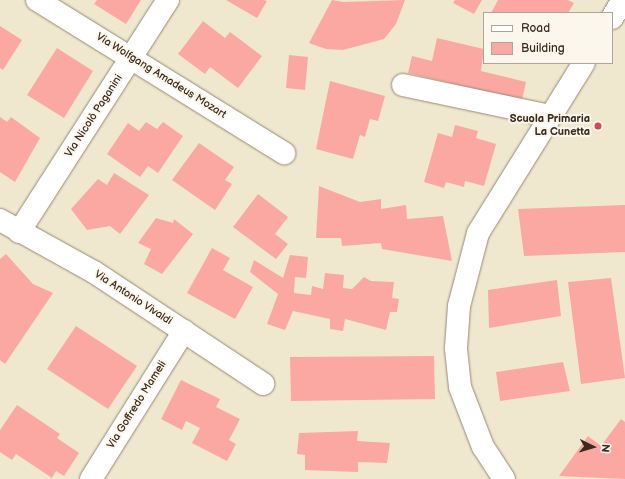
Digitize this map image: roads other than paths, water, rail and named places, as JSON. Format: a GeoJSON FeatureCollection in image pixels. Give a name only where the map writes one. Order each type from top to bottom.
{"type":"FeatureCollection","features":[{"type":"Feature","properties":{"kind":"street","name":"Via Wolfgang Amadeus Mozart"},"geometry":{"type":"LineString","coordinates":[[37,0],[132,57],[284,153]]}},
{"type":"Feature","properties":{"kind":"street","name":"Via Nicolò Paganini"},"geometry":{"type":"LineString","coordinates":[[19,232],[168,0]]}},
{"type":"Feature","properties":{"kind":"street"},"geometry":{"type":"LineString","coordinates":[[613,16],[623,0]]}},
{"type":"Feature","properties":{"kind":"street"},"geometry":{"type":"LineString","coordinates":[[504,479],[483,447],[460,387],[456,348],[459,306],[478,233],[583,64]]}},
{"type":"Feature","properties":{"kind":"street"},"geometry":{"type":"LineString","coordinates":[[403,85],[550,116]]}},
{"type":"Feature","properties":{"kind":"street","name":"Via Antonio Vivaldi"},"geometry":{"type":"LineString","coordinates":[[0,220],[19,232],[94,272],[263,384]]}},
{"type":"Feature","properties":{"kind":"street","name":"Via Goffredo Mameli"},"geometry":{"type":"LineString","coordinates":[[91,479],[184,331]]}},
{"type":"Feature","properties":{"kind":"place","name":"Scuola Primaria La Cunetta"},"geometry":{"type":"Point","coordinates":[598,126]}}]}
